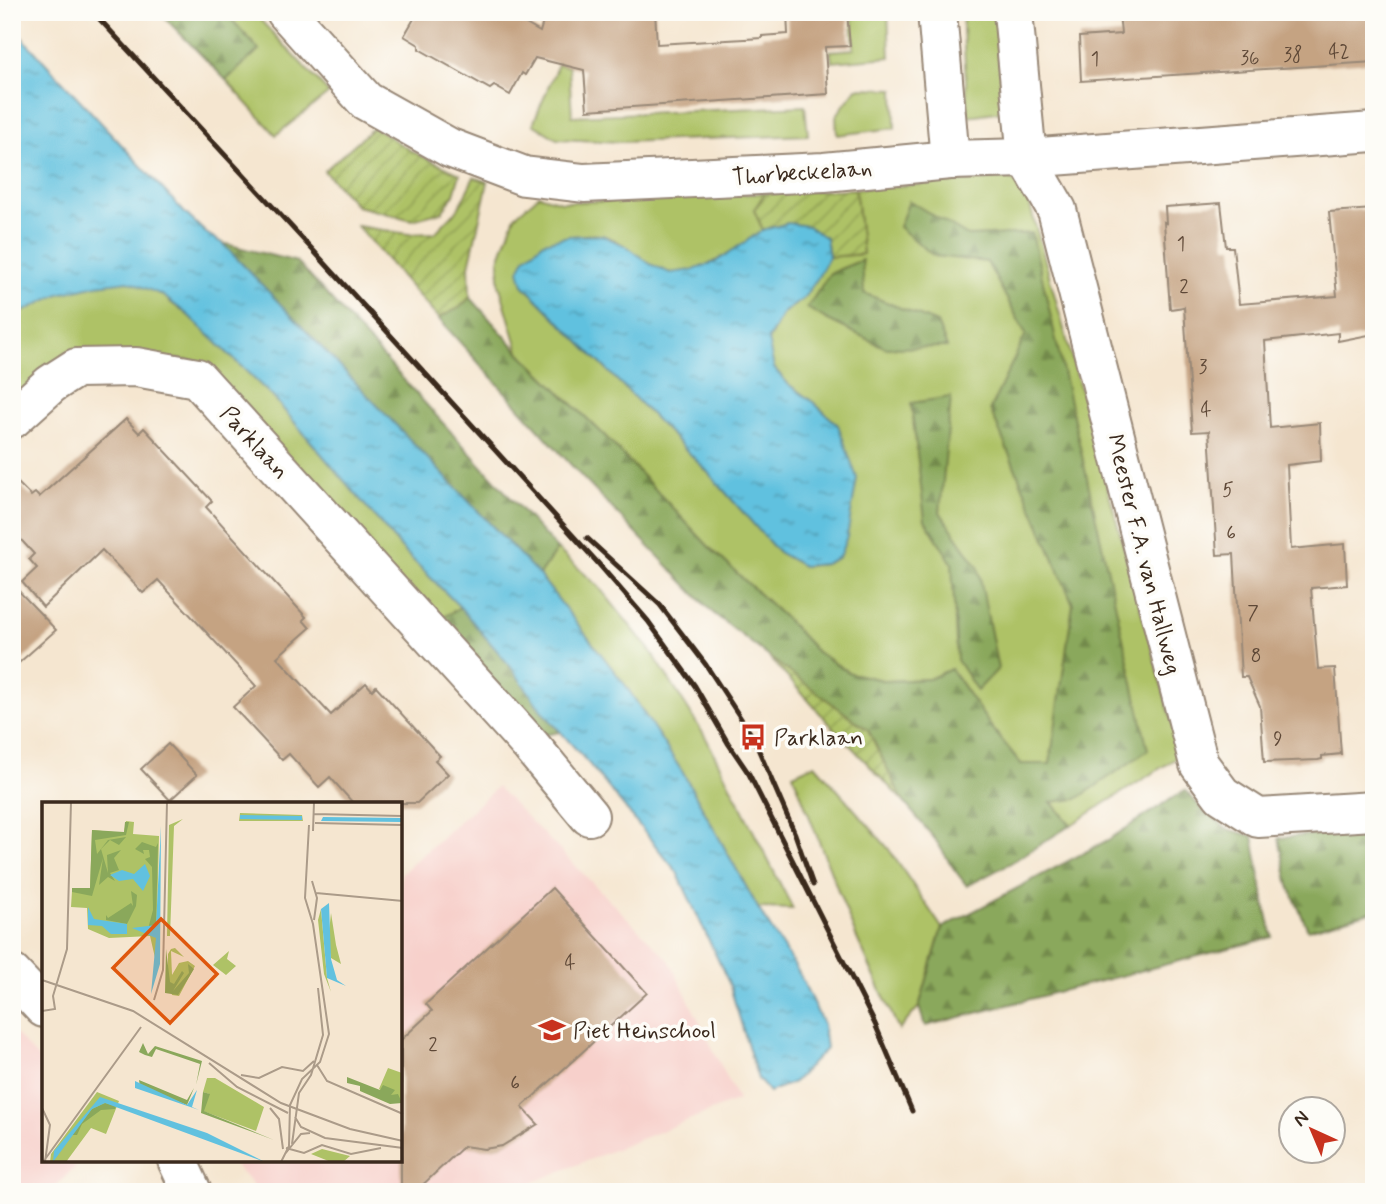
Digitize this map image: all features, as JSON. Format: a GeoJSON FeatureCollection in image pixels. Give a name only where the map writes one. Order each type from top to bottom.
{"type":"FeatureCollection","features":[{"type":"Feature","properties":{"kind":"street","name":"Thorbeckelaan"},"geometry":{"type":"LineString","coordinates":[[286,12],[366,100],[450,148],[524,176],[584,183],[824,172],[950,160],[1027,158],[1374,132]]}},
{"type":"Feature","properties":{"kind":"street"},"geometry":{"type":"LineString","coordinates":[[937,12],[950,160]]}},
{"type":"Feature","properties":{"kind":"street"},"geometry":{"type":"LineString","coordinates":[[1013,20],[1027,158]]}},
{"type":"Feature","properties":{"kind":"street","name":"Meester F.A. van Hallweg"},"geometry":{"type":"LineString","coordinates":[[1027,158],[1057,211],[1199,764],[1222,795],[1258,818],[1374,811]]}},
{"type":"Feature","properties":{"kind":"street","name":"Parklaan"},"geometry":{"type":"LineString","coordinates":[[12,419],[51,384],[76,368],[136,368],[197,378],[531,746],[589,816]]}},
{"type":"Feature","properties":{"kind":"street"},"geometry":{"type":"LineString","coordinates":[[12,974],[42,1006]]}},
{"type":"Feature","properties":{"kind":"street"},"geometry":{"type":"LineString","coordinates":[[178,1162],[192,1192]]}},
{"type":"Feature","properties":{"kind":"shaded area","name":"Piet Heinschool"},"geometry":{"type":"Polygon","coordinates":[[[497,787],[669,960],[738,1100],[509,1192],[259,1192],[232,1162],[402,1162],[402,873],[497,787]]]}},
{"type":"Feature","properties":{"kind":"shaded area"},"geometry":{"type":"Polygon","coordinates":[[[12,1030],[42,1063],[42,1162],[80,1162],[50,1192],[12,1192],[12,1030]]]}},
{"type":"Feature","properties":{"kind":"green space"},"geometry":{"type":"Polygon","coordinates":[[[159,12],[225,12],[259,50],[226,80],[159,12]]]}},
{"type":"Feature","properties":{"kind":"green space"},"geometry":{"type":"Polygon","coordinates":[[[225,12],[253,12],[329,93],[276,135],[226,80],[258,50],[225,12]]]}},
{"type":"Feature","properties":{"kind":"green space"},"geometry":{"type":"Polygon","coordinates":[[[852,12],[888,12],[890,57],[832,62],[830,51],[854,49],[852,12]]]}},
{"type":"Feature","properties":{"kind":"green space"},"geometry":{"type":"Polygon","coordinates":[[[962,12],[996,12],[1003,111],[968,116],[962,12]]]}},
{"type":"Feature","properties":{"kind":"green space"},"geometry":{"type":"Polygon","coordinates":[[[558,64],[569,67],[572,116],[805,106],[808,135],[621,142],[557,139],[533,124],[558,64]]]}},
{"type":"Feature","properties":{"kind":"green space"},"geometry":{"type":"Polygon","coordinates":[[[857,88],[894,89],[895,128],[837,135],[836,116],[857,88]]]}},
{"type":"Feature","properties":{"kind":"green space"},"geometry":{"type":"Polygon","coordinates":[[[12,124],[170,302],[188,315],[273,397],[404,551],[460,607],[435,623],[195,361],[68,351],[12,401],[12,124]]]}},
{"type":"Feature","properties":{"kind":"green space"},"geometry":{"type":"Polygon","coordinates":[[[374,127],[413,152],[460,174],[454,194],[442,212],[412,220],[357,206],[324,171],[374,127]]]}},
{"type":"Feature","properties":{"kind":"green space"},"geometry":{"type":"Polygon","coordinates":[[[474,177],[488,182],[469,266],[470,297],[459,308],[438,318],[357,226],[408,234],[435,233],[458,209],[474,177]]]}},
{"type":"Feature","properties":{"kind":"green space"},"geometry":{"type":"Polygon","coordinates":[[[1009,178],[1021,186],[1029,202],[1181,755],[1071,825],[992,728],[951,669],[929,679],[887,681],[850,673],[817,652],[710,548],[606,437],[519,352],[499,284],[499,260],[515,216],[539,195],[561,202],[765,193],[754,210],[763,230],[720,259],[696,270],[672,273],[664,271],[610,238],[597,234],[569,236],[523,285],[705,469],[778,552],[803,566],[825,564],[839,557],[838,425],[788,384],[774,368],[768,341],[783,313],[803,299],[829,257],[863,254],[855,189],[1009,178]]]}},
{"type":"Feature","properties":{"kind":"green space"},"geometry":{"type":"Polygon","coordinates":[[[855,189],[863,254],[829,257],[826,238],[788,223],[763,230],[754,210],[765,193],[855,189]]]}},
{"type":"Feature","properties":{"kind":"green space"},"geometry":{"type":"Polygon","coordinates":[[[909,201],[968,236],[1032,233],[1148,750],[1077,799],[1051,802],[1071,825],[1009,864],[967,886],[935,839],[903,801],[868,730],[713,613],[582,477],[438,318],[459,308],[470,297],[519,352],[606,437],[710,548],[817,652],[850,673],[887,681],[929,679],[951,669],[1021,764],[1050,764],[1073,604],[990,409],[1026,334],[987,262],[934,256],[899,227],[909,201]]]}},
{"type":"Feature","properties":{"kind":"green space"},"geometry":{"type":"Polygon","coordinates":[[[222,243],[297,262],[557,549],[539,575],[222,243]]]}},
{"type":"Feature","properties":{"kind":"green space"},"geometry":{"type":"Polygon","coordinates":[[[862,260],[864,293],[937,323],[947,347],[886,348],[807,308],[830,273],[862,260]]]}},
{"type":"Feature","properties":{"kind":"green space"},"geometry":{"type":"Polygon","coordinates":[[[951,397],[940,512],[978,567],[998,669],[977,691],[957,660],[952,563],[925,520],[911,403],[951,397]]]}},
{"type":"Feature","properties":{"kind":"green space"},"geometry":{"type":"Polygon","coordinates":[[[557,549],[599,587],[653,654],[706,738],[793,909],[758,908],[683,773],[626,686],[539,575],[557,549]]]}},
{"type":"Feature","properties":{"kind":"green space"},"geometry":{"type":"Polygon","coordinates":[[[460,607],[511,667],[560,732],[534,737],[435,623],[460,607]]]}},
{"type":"Feature","properties":{"kind":"green space"},"geometry":{"type":"Polygon","coordinates":[[[769,657],[868,730],[903,801],[828,722],[769,657]]]}},
{"type":"Feature","properties":{"kind":"green space"},"geometry":{"type":"Polygon","coordinates":[[[815,764],[888,848],[942,928],[919,1007],[899,1030],[855,934],[793,774],[815,764]]]}},
{"type":"Feature","properties":{"kind":"green space"},"geometry":{"type":"Polygon","coordinates":[[[1185,790],[1200,807],[1227,829],[1253,836],[1273,937],[925,1026],[919,1007],[942,928],[1108,840],[1185,790]]]}},
{"type":"Feature","properties":{"kind":"green space"},"geometry":{"type":"Polygon","coordinates":[[[1374,829],[1374,911],[1308,930],[1289,886],[1279,838],[1374,829]]]}},
{"type":"Feature","properties":{"kind":"water"},"geometry":{"type":"Polygon","coordinates":[[[12,27],[184,212],[206,233],[222,243],[539,575],[626,686],[683,773],[758,908],[799,973],[823,1024],[826,1049],[794,1082],[769,1092],[758,1079],[729,983],[677,872],[590,765],[541,710],[511,667],[460,607],[404,551],[273,397],[188,315],[162,295],[128,281],[59,294],[12,318],[12,27]]]}},
{"type":"Feature","properties":{"kind":"water"},"geometry":{"type":"Polygon","coordinates":[[[788,223],[808,226],[826,238],[829,257],[803,299],[783,313],[768,340],[774,368],[788,384],[838,425],[857,478],[847,537],[839,557],[825,564],[803,566],[778,552],[705,469],[523,285],[519,270],[525,258],[544,242],[569,236],[602,235],[628,247],[650,264],[670,273],[693,270],[715,262],[763,230],[788,223]]]}},
{"type":"Feature","properties":{"kind":"building"},"geometry":{"type":"Polygon","coordinates":[[[418,12],[505,12],[540,32],[546,12],[655,12],[657,44],[788,34],[787,12],[847,12],[850,46],[825,47],[828,94],[587,110],[584,70],[535,58],[525,75],[522,73],[510,95],[494,86],[490,89],[419,49],[419,45],[404,36],[418,12]]]}},
{"type":"Feature","properties":{"kind":"building"},"geometry":{"type":"Polygon","coordinates":[[[1119,12],[1374,12],[1374,62],[1081,81],[1079,37],[1121,34],[1119,12]]]}},
{"type":"Feature","properties":{"kind":"building"},"geometry":{"type":"Polygon","coordinates":[[[1221,203],[1226,247],[1233,247],[1239,304],[1337,296],[1329,212],[1374,209],[1374,334],[1338,341],[1338,333],[1265,341],[1270,428],[1320,423],[1321,461],[1287,465],[1291,549],[1345,544],[1347,585],[1311,588],[1318,669],[1335,668],[1341,754],[1322,756],[1322,759],[1318,760],[1264,762],[1260,706],[1247,677],[1241,677],[1234,554],[1217,555],[1209,431],[1192,432],[1184,307],[1170,309],[1165,207],[1221,203]]]}},
{"type":"Feature","properties":{"kind":"building"},"geometry":{"type":"Polygon","coordinates":[[[126,419],[139,433],[144,428],[212,501],[206,507],[306,617],[303,620],[310,628],[277,657],[331,715],[366,683],[372,690],[376,686],[440,756],[435,760],[448,774],[417,803],[352,802],[330,777],[319,787],[289,754],[282,760],[233,707],[256,686],[158,580],[143,593],[102,550],[43,607],[22,582],[37,568],[29,559],[34,554],[12,530],[12,477],[31,496],[35,493],[39,497],[126,419]]]}},
{"type":"Feature","properties":{"kind":"building"},"geometry":{"type":"Polygon","coordinates":[[[12,584],[56,630],[12,669],[12,584]]]}},
{"type":"Feature","properties":{"kind":"building"},"geometry":{"type":"Polygon","coordinates":[[[168,744],[197,775],[170,800],[141,769],[168,744]]]}},
{"type":"Feature","properties":{"kind":"building"},"geometry":{"type":"Polygon","coordinates":[[[552,888],[647,993],[522,1107],[538,1124],[502,1146],[484,1149],[464,1146],[415,1192],[401,1192],[402,1039],[432,1011],[426,1004],[552,888]]]}},
{"type":"Feature","properties":{"kind":"railway"},"geometry":{"type":"LineString","coordinates":[[93,12],[311,248],[648,621],[695,686],[749,774],[875,1024],[912,1111]]}},
{"type":"Feature","properties":{"kind":"railway"},"geometry":{"type":"LineString","coordinates":[[587,538],[660,605],[706,665],[753,737],[795,834],[813,885]]}},
{"type":"Feature","properties":{"kind":"place","name":"Parklaan"},"geometry":{"type":"Point","coordinates":[753,737]}},
{"type":"Feature","properties":{"kind":"place","name":"Piet Heinschool"},"geometry":{"type":"Point","coordinates":[552,1030]}}]}
